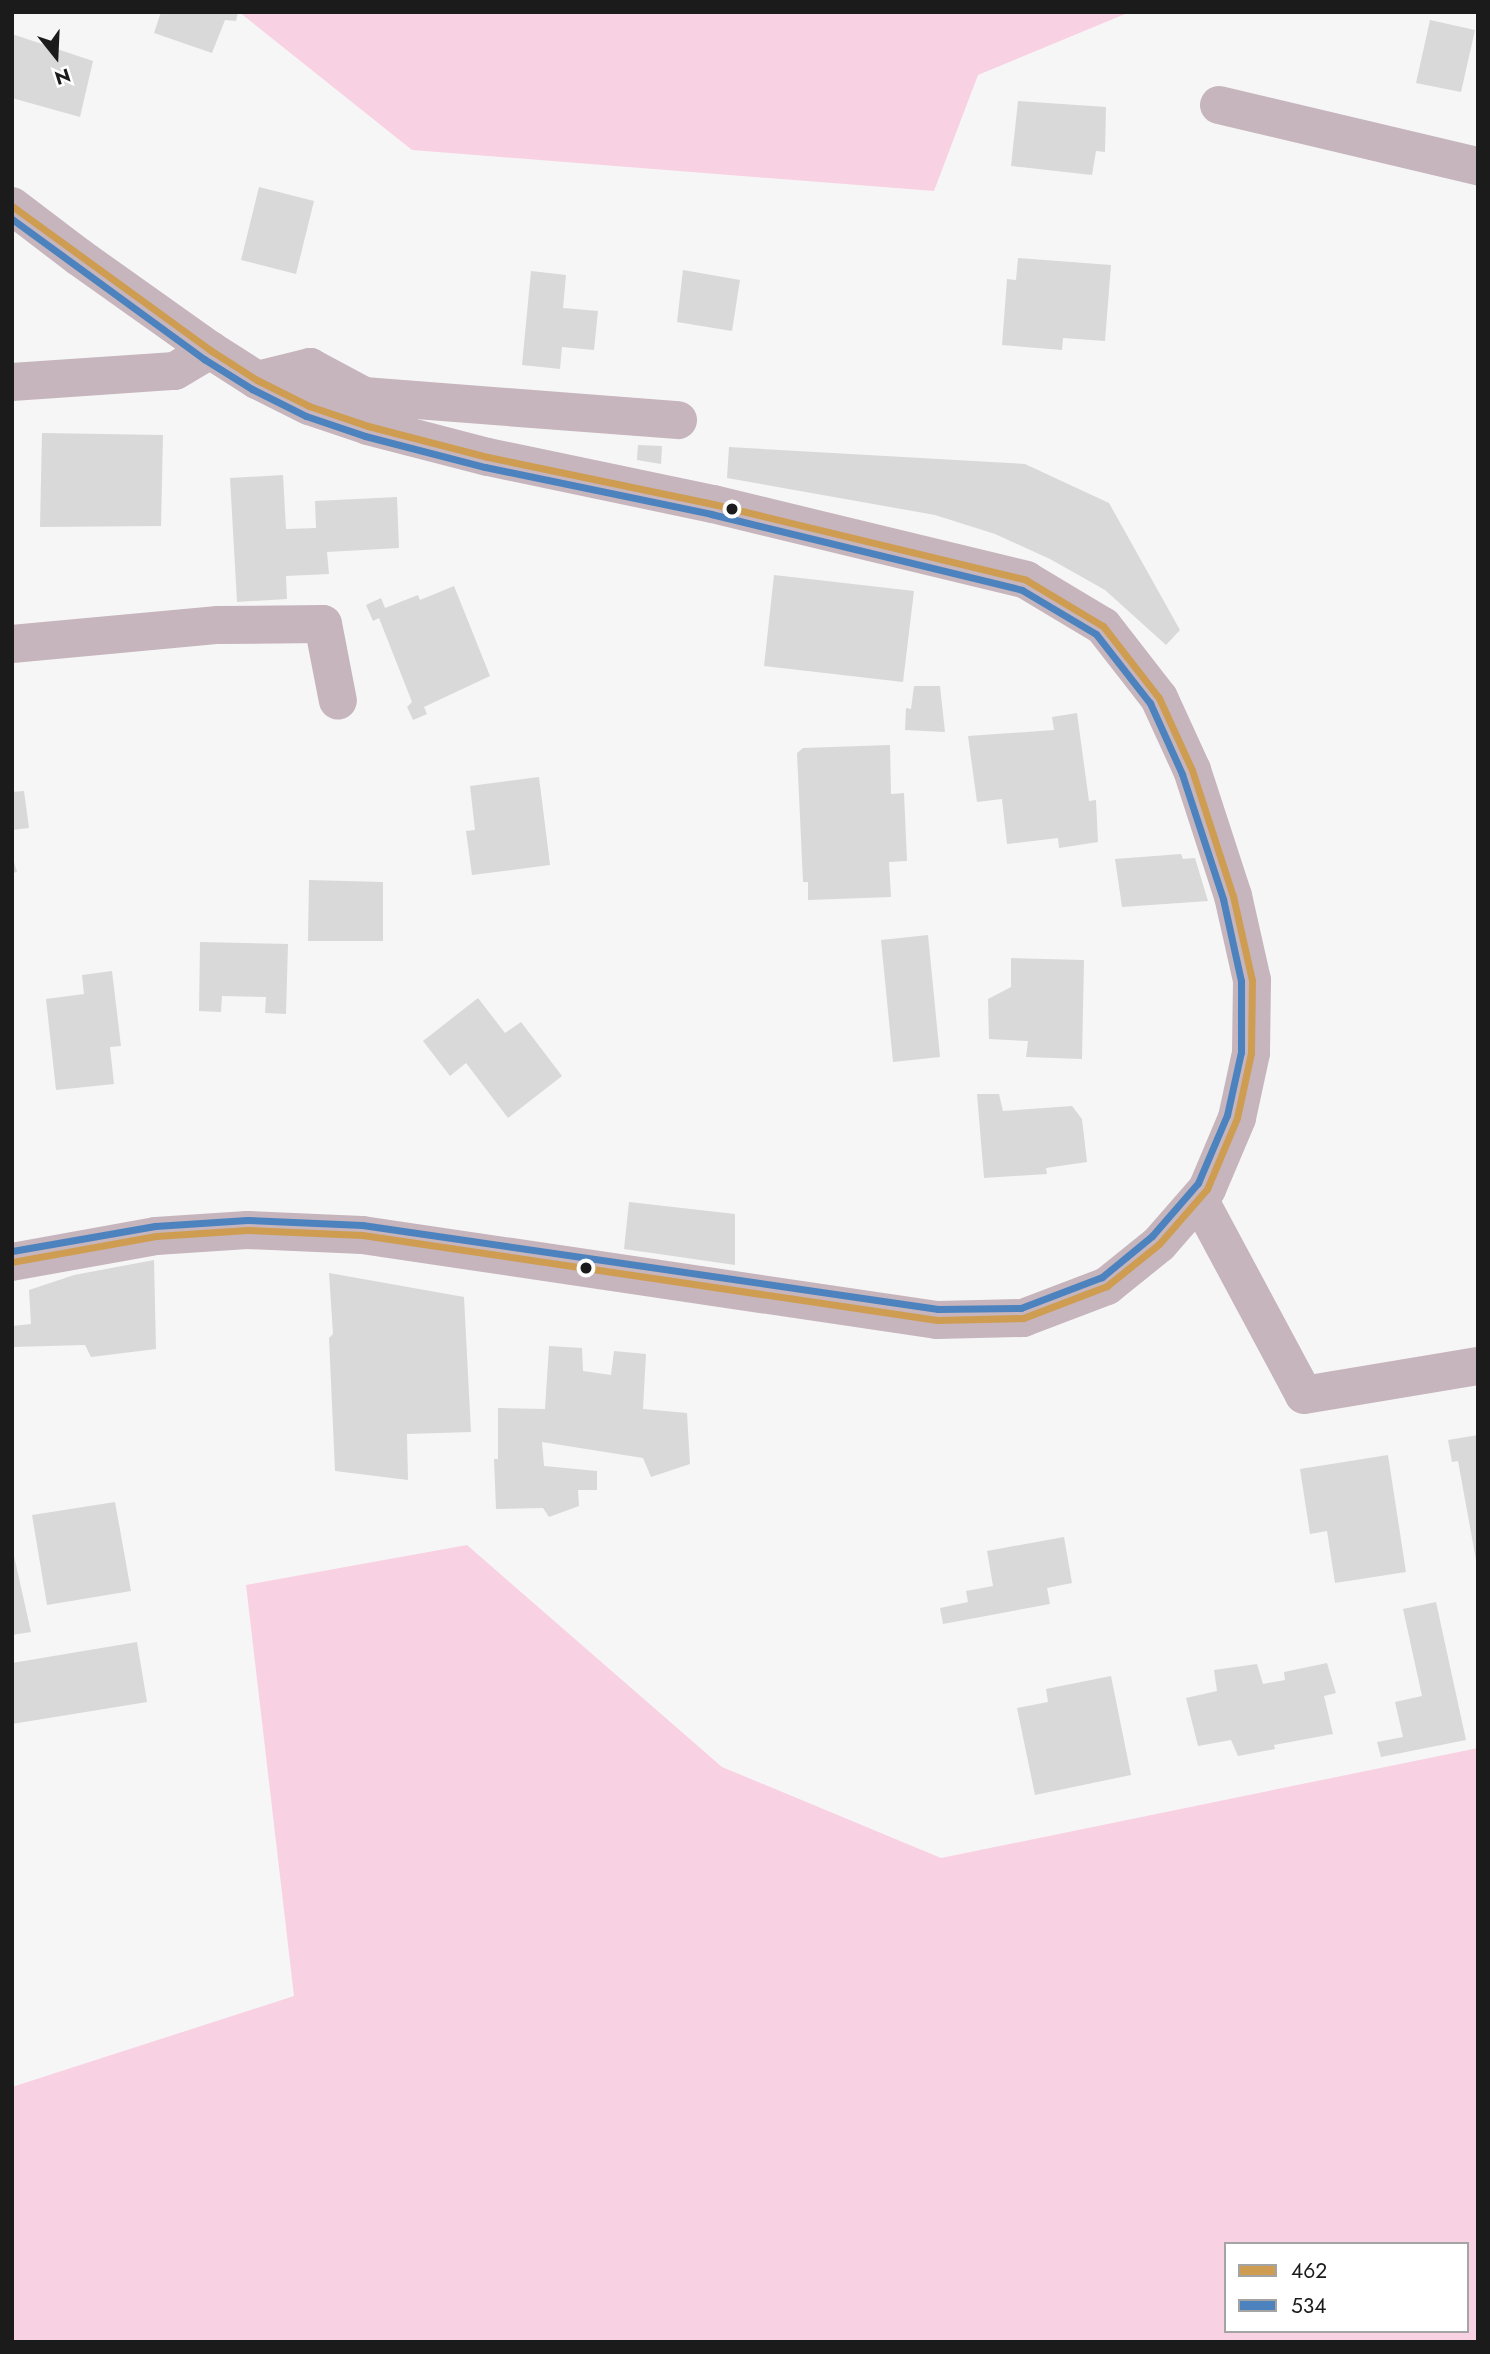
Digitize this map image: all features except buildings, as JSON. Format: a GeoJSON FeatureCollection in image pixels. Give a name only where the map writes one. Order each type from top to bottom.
{"type":"FeatureCollection","features":[{"type":"Feature","properties":{"kind":"street"},"geometry":{"type":"LineString","coordinates":[[1219,105],[1478,166]]}},
{"type":"Feature","properties":{"kind":"street"},"geometry":{"type":"LineString","coordinates":[[12,206],[211,350],[257,380],[309,406],[369,426],[488,457],[713,504],[1026,580],[1103,626],[1159,698],[1192,770],[1233,896],[1252,980],[1251,1053],[1237,1118],[1207,1189],[1159,1244],[1107,1286],[1023,1318],[937,1320],[362,1236],[247,1230],[156,1236],[12,1262]]}},
{"type":"Feature","properties":{"kind":"street"},"geometry":{"type":"LineString","coordinates":[[12,382],[175,371],[211,350]]}},
{"type":"Feature","properties":{"kind":"street"},"geometry":{"type":"LineString","coordinates":[[257,380],[310,367],[364,396],[678,420]]}},
{"type":"Feature","properties":{"kind":"street"},"geometry":{"type":"LineString","coordinates":[[12,644],[218,625],[323,624],[338,701]]}},
{"type":"Feature","properties":{"kind":"street"},"geometry":{"type":"LineString","coordinates":[[1199,1199],[1304,1395],[1478,1366]]}},
{"type":"Feature","properties":{"kind":"shaded area"},"geometry":{"type":"Polygon","coordinates":[[[239,12],[1130,12],[978,75],[934,191],[412,150],[239,12]]]}},
{"type":"Feature","properties":{"kind":"shaded area"},"geometry":{"type":"Polygon","coordinates":[[[467,1545],[722,1767],[941,1858],[1478,1748],[1478,2342],[12,2342],[12,2087],[294,1996],[246,1585],[467,1545]]]}},
{"type":"Feature","properties":{"kind":"transit line","name":"462"},"geometry":{"type":"LineString","coordinates":[[12,206],[210,350],[257,380],[309,406],[368,426],[488,457],[713,504],[1026,580],[1103,626],[1159,698],[1192,770],[1233,896],[1252,980],[1251,1053],[1237,1118],[1207,1189],[1159,1244],[1107,1286],[1023,1318],[937,1320],[362,1235],[247,1230],[156,1236],[12,1262]]}},
{"type":"Feature","properties":{"kind":"transit line","name":"534"},"geometry":{"type":"LineString","coordinates":[[12,219],[204,359],[252,389],[306,416],[365,436],[485,467],[711,514],[1022,590],[1096,634],[1150,703],[1182,774],[1223,899],[1241,981],[1241,1052],[1227,1115],[1198,1183],[1152,1236],[1102,1277],[1021,1308],[938,1309],[362,1225],[247,1220],[155,1226],[12,1251]]}}]}
